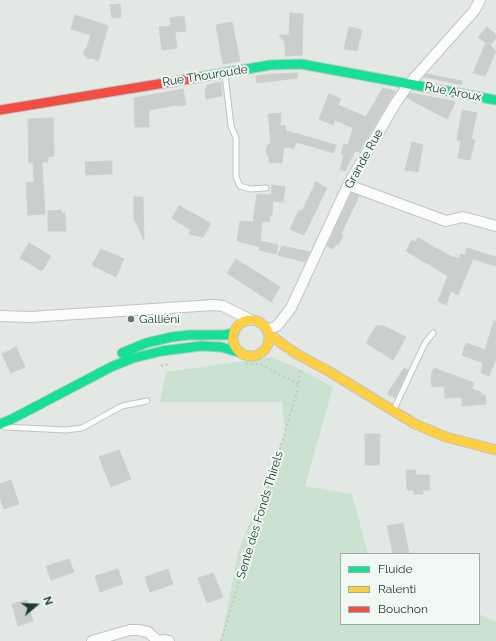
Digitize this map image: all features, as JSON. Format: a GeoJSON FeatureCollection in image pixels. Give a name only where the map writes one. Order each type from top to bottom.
{"type":"FeatureCollection","features":[{"type":"Feature","properties":{"kind":"street","name":"Grande Rue"},"geometry":{"type":"LineString","coordinates":[[269,333],[277,326],[291,308],[348,185],[395,104],[409,84],[474,11],[480,0]]}},
{"type":"Feature","properties":{"kind":"street","name":"Rue Thouroude"},"geometry":{"type":"LineString","coordinates":[[0,110],[270,65],[301,64],[409,84]]}},
{"type":"Feature","properties":{"kind":"street","name":"Rue Aroux"},"geometry":{"type":"LineString","coordinates":[[409,84],[496,100]]}},
{"type":"Feature","properties":{"kind":"street"},"geometry":{"type":"LineString","coordinates":[[348,185],[446,221],[463,217],[496,226]]}},
{"type":"Feature","properties":{"kind":"street"},"geometry":{"type":"LineString","coordinates":[[0,316],[30,317],[206,305],[223,306],[251,320],[255,320],[263,324],[269,333],[299,355],[415,424],[446,437],[496,450]]}},
{"type":"Feature","properties":{"kind":"street"},"geometry":{"type":"LineString","coordinates":[[235,312],[240,324]]}},
{"type":"Feature","properties":{"kind":"street"},"geometry":{"type":"LineString","coordinates":[[238,352],[234,346],[234,333],[240,324],[251,320]]}},
{"type":"Feature","properties":{"kind":"street"},"geometry":{"type":"LineString","coordinates":[[0,421],[9,414],[102,361],[146,343],[189,334],[224,335],[234,333]]}},
{"type":"Feature","properties":{"kind":"street"},"geometry":{"type":"LineString","coordinates":[[0,424],[12,420],[111,367],[133,358],[162,351],[201,346],[221,347],[250,357],[257,356],[267,348],[269,344],[269,333]]}},
{"type":"Feature","properties":{"kind":"street"},"geometry":{"type":"LineString","coordinates":[[267,348],[299,355]]}},
{"type":"Feature","properties":{"kind":"street"},"geometry":{"type":"LineString","coordinates":[[92,641],[130,630],[148,632],[158,641],[169,641]]}},
{"type":"Feature","properties":{"kind":"lane"},"geometry":{"type":"LineString","coordinates":[[225,73],[231,126],[236,138],[236,177],[240,186],[250,189],[266,188]]}},
{"type":"Feature","properties":{"kind":"lane"},"geometry":{"type":"LineString","coordinates":[[393,412],[425,343],[432,333]]}},
{"type":"Feature","properties":{"kind":"lane"},"geometry":{"type":"LineString","coordinates":[[0,427],[66,430],[82,428],[122,406],[147,402]]}},
{"type":"Feature","properties":{"kind":"path","name":"Sente des Fonds Thirels"},"geometry":{"type":"LineString","coordinates":[[221,641],[295,399],[298,384],[299,355]]}},
{"type":"Feature","properties":{"kind":"path"},"geometry":{"type":"LineString","coordinates":[[241,362],[262,365],[298,384]]}},
{"type":"Feature","properties":{"kind":"path"},"geometry":{"type":"LineString","coordinates":[[156,367],[170,364]]}},
{"type":"Feature","properties":{"kind":"green space"},"geometry":{"type":"Polygon","coordinates":[[[272,357],[333,387],[305,486],[352,494],[368,553],[340,553],[340,625],[480,625],[480,614],[496,622],[496,641],[221,641],[238,553],[285,432],[282,402],[160,402],[166,372],[272,357]]]}},
{"type":"Feature","properties":{"kind":"building"},"geometry":{"type":"Polygon","coordinates":[[[120,4],[121,17],[112,18],[110,5],[120,4]]]}},
{"type":"Feature","properties":{"kind":"building"},"geometry":{"type":"Polygon","coordinates":[[[290,13],[303,14],[302,55],[285,56],[285,42],[279,35],[289,35],[290,13]]]}},
{"type":"Feature","properties":{"kind":"building"},"geometry":{"type":"Polygon","coordinates":[[[75,15],[108,26],[98,61],[92,58],[88,59],[84,55],[84,50],[87,47],[91,35],[71,29],[75,15]]]}},
{"type":"Feature","properties":{"kind":"building"},"geometry":{"type":"Polygon","coordinates":[[[184,16],[186,31],[175,32],[177,48],[162,50],[159,27],[171,26],[170,18],[184,16]]]}},
{"type":"Feature","properties":{"kind":"building"},"geometry":{"type":"Polygon","coordinates":[[[232,22],[240,61],[223,64],[216,25],[232,22]]]}},
{"type":"Feature","properties":{"kind":"building"},"geometry":{"type":"Polygon","coordinates":[[[349,27],[362,30],[357,51],[344,49],[349,27]]]}},
{"type":"Feature","properties":{"kind":"building"},"geometry":{"type":"Polygon","coordinates":[[[487,27],[496,35],[496,38],[490,45],[496,51],[485,76],[473,73],[486,43],[478,37],[487,27]]]}},
{"type":"Feature","properties":{"kind":"building"},"geometry":{"type":"Polygon","coordinates":[[[298,73],[297,78],[257,83],[256,76],[298,73]]]}},
{"type":"Feature","properties":{"kind":"building"},"geometry":{"type":"Polygon","coordinates":[[[427,74],[462,81],[462,85],[424,77],[427,74]]]}},
{"type":"Feature","properties":{"kind":"building"},"geometry":{"type":"Polygon","coordinates":[[[221,82],[222,96],[206,99],[205,88],[207,88],[207,85],[221,82]]]}},
{"type":"Feature","properties":{"kind":"building"},"geometry":{"type":"Polygon","coordinates":[[[383,88],[395,91],[359,152],[355,151],[345,171],[340,169],[344,155],[341,154],[344,144],[348,145],[353,128],[335,120],[333,125],[319,119],[329,94],[341,99],[338,105],[366,117],[383,88]]]}},
{"type":"Feature","properties":{"kind":"building"},"geometry":{"type":"Polygon","coordinates":[[[183,89],[186,105],[176,105],[149,110],[149,127],[135,127],[134,98],[183,89]]]}},
{"type":"Feature","properties":{"kind":"building"},"geometry":{"type":"Polygon","coordinates":[[[410,93],[453,101],[455,103],[447,119],[407,98],[410,93]]]}},
{"type":"Feature","properties":{"kind":"building"},"geometry":{"type":"Polygon","coordinates":[[[462,110],[477,113],[471,139],[475,140],[470,160],[458,158],[461,141],[457,140],[462,110]]]}},
{"type":"Feature","properties":{"kind":"building"},"geometry":{"type":"Polygon","coordinates":[[[281,113],[280,126],[285,125],[286,131],[296,134],[298,132],[298,134],[336,145],[334,153],[296,142],[294,148],[284,147],[282,163],[269,162],[269,157],[266,152],[267,146],[271,142],[268,114],[281,113]]]}},
{"type":"Feature","properties":{"kind":"building"},"geometry":{"type":"Polygon","coordinates":[[[53,118],[54,156],[48,157],[48,162],[42,162],[45,214],[28,215],[26,183],[34,182],[33,162],[29,163],[28,119],[53,118]]]}},
{"type":"Feature","properties":{"kind":"building"},"geometry":{"type":"Polygon","coordinates":[[[412,142],[423,145],[418,172],[405,170],[412,142]]]}},
{"type":"Feature","properties":{"kind":"building"},"geometry":{"type":"Polygon","coordinates":[[[112,161],[112,174],[86,175],[85,162],[112,161]]]}},
{"type":"Feature","properties":{"kind":"building"},"geometry":{"type":"Polygon","coordinates":[[[316,182],[327,188],[304,235],[290,229],[299,210],[302,211],[316,182]]]}},
{"type":"Feature","properties":{"kind":"building"},"geometry":{"type":"Polygon","coordinates":[[[272,185],[285,187],[283,202],[273,201],[272,215],[270,215],[269,222],[262,221],[260,247],[237,241],[240,221],[253,222],[257,194],[271,195],[272,185]]]}},
{"type":"Feature","properties":{"kind":"building"},"geometry":{"type":"Polygon","coordinates":[[[351,193],[359,196],[341,234],[343,235],[338,245],[336,244],[333,249],[327,246],[351,193]]]}},
{"type":"Feature","properties":{"kind":"building"},"geometry":{"type":"Polygon","coordinates":[[[134,197],[143,197],[144,240],[134,219],[134,197]]]}},
{"type":"Feature","properties":{"kind":"building"},"geometry":{"type":"Polygon","coordinates":[[[179,206],[211,223],[203,237],[189,234],[191,230],[172,218],[179,206]]]}},
{"type":"Feature","properties":{"kind":"building"},"geometry":{"type":"Polygon","coordinates":[[[61,210],[61,213],[65,213],[66,231],[48,231],[48,211],[61,210]]]}},
{"type":"Feature","properties":{"kind":"building"},"geometry":{"type":"Polygon","coordinates":[[[418,238],[454,258],[459,259],[461,254],[465,255],[467,248],[496,257],[496,266],[473,259],[458,295],[451,291],[446,305],[438,301],[448,276],[406,251],[412,240],[415,242],[418,238]]]}},
{"type":"Feature","properties":{"kind":"building"},"geometry":{"type":"Polygon","coordinates":[[[261,241],[278,245],[276,254],[259,250],[261,241]]]}},
{"type":"Feature","properties":{"kind":"building"},"geometry":{"type":"Polygon","coordinates":[[[29,243],[51,256],[42,271],[20,258],[29,243]]]}},
{"type":"Feature","properties":{"kind":"building"},"geometry":{"type":"Polygon","coordinates":[[[282,246],[310,252],[305,262],[278,255],[282,246]]]}},
{"type":"Feature","properties":{"kind":"building"},"geometry":{"type":"Polygon","coordinates":[[[101,249],[124,259],[116,277],[92,265],[101,249]]]}},
{"type":"Feature","properties":{"kind":"building"},"geometry":{"type":"Polygon","coordinates":[[[236,259],[280,287],[271,302],[227,273],[236,259]]]}},
{"type":"Feature","properties":{"kind":"building"},"geometry":{"type":"Polygon","coordinates":[[[494,321],[496,322],[496,359],[489,376],[481,373],[483,363],[462,355],[466,343],[485,350],[494,321]]]}},
{"type":"Feature","properties":{"kind":"building"},"geometry":{"type":"Polygon","coordinates":[[[376,326],[384,326],[406,337],[393,360],[366,343],[376,326]]]}},
{"type":"Feature","properties":{"kind":"building"},"geometry":{"type":"Polygon","coordinates":[[[16,347],[25,367],[11,373],[2,354],[16,347]]]}},
{"type":"Feature","properties":{"kind":"building"},"geometry":{"type":"Polygon","coordinates":[[[404,368],[408,370],[395,398],[387,394],[404,368]]]}},
{"type":"Feature","properties":{"kind":"building"},"geometry":{"type":"Polygon","coordinates":[[[434,368],[474,383],[472,389],[481,392],[481,395],[485,395],[486,404],[462,406],[462,397],[445,398],[444,386],[432,387],[431,375],[434,368]]]}},
{"type":"Feature","properties":{"kind":"building"},"geometry":{"type":"Polygon","coordinates":[[[365,434],[380,434],[379,465],[365,465],[365,434]]]}},
{"type":"Feature","properties":{"kind":"building"},"geometry":{"type":"Polygon","coordinates":[[[119,450],[131,479],[111,487],[99,457],[119,450]]]}},
{"type":"Feature","properties":{"kind":"building"},"geometry":{"type":"Polygon","coordinates":[[[406,470],[415,470],[416,475],[429,475],[430,490],[423,490],[423,494],[414,494],[414,490],[407,490],[406,470]]]}},
{"type":"Feature","properties":{"kind":"building"},"geometry":{"type":"Polygon","coordinates":[[[11,480],[19,504],[4,509],[0,498],[0,484],[11,480]]]}},
{"type":"Feature","properties":{"kind":"building"},"geometry":{"type":"Polygon","coordinates":[[[403,523],[409,553],[393,553],[387,526],[403,523]]]}},
{"type":"Feature","properties":{"kind":"building"},"geometry":{"type":"Polygon","coordinates":[[[69,559],[74,572],[51,580],[46,566],[69,559]]]}},
{"type":"Feature","properties":{"kind":"building"},"geometry":{"type":"Polygon","coordinates":[[[118,569],[123,584],[100,592],[95,576],[118,569]]]}},
{"type":"Feature","properties":{"kind":"building"},"geometry":{"type":"Polygon","coordinates":[[[168,569],[173,584],[150,592],[145,577],[168,569]]]}},
{"type":"Feature","properties":{"kind":"building"},"geometry":{"type":"Polygon","coordinates":[[[213,573],[223,597],[207,603],[198,578],[213,573]]]}},
{"type":"Feature","properties":{"kind":"building"},"geometry":{"type":"Polygon","coordinates":[[[27,600],[33,621],[18,626],[12,604],[27,600]]]}},
{"type":"Feature","properties":{"kind":"traffic: fast"},"geometry":{"type":"LineString","coordinates":[[195,78],[270,65],[301,64],[496,100]]}},
{"type":"Feature","properties":{"kind":"traffic: fast"},"geometry":{"type":"LineString","coordinates":[[122,353],[146,343],[172,337],[189,335],[224,335],[234,333]]}},
{"type":"Feature","properties":{"kind":"traffic: fast"},"geometry":{"type":"LineString","coordinates":[[0,424],[111,367],[133,358],[162,351],[201,346],[221,347],[238,352]]}},
{"type":"Feature","properties":{"kind":"traffic: slow"},"geometry":{"type":"LineString","coordinates":[[255,320],[264,325],[268,331],[269,338],[268,345],[264,351],[255,356],[247,356],[238,351],[234,345],[233,334],[238,325],[244,321],[255,320]]}},
{"type":"Feature","properties":{"kind":"traffic: slow"},"geometry":{"type":"LineString","coordinates":[[270,335],[295,353],[330,372],[415,424],[446,437],[496,450]]}},
{"type":"Feature","properties":{"kind":"traffic: jam"},"geometry":{"type":"LineString","coordinates":[[0,110],[195,78]]}},
{"type":"Feature","properties":{"kind":"place","name":"Galliéni"},"geometry":{"type":"Point","coordinates":[131,319]}}]}
